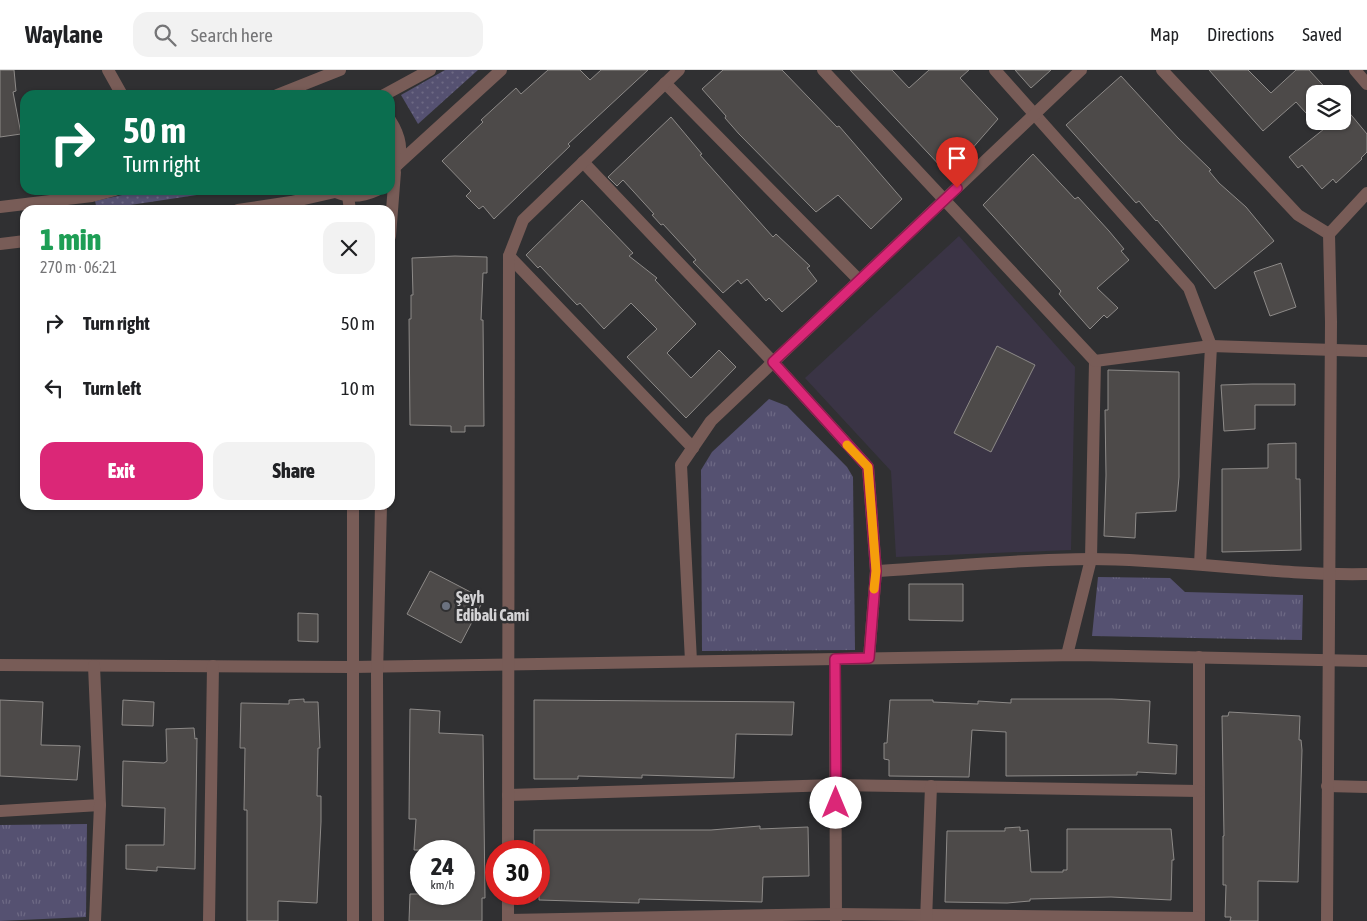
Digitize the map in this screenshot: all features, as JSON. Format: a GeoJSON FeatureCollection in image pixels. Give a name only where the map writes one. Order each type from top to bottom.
{"type":"FeatureCollection","features":[{"type":"Feature","properties":{"kind":"street"},"geometry":{"type":"LineString","coordinates":[[108,70],[119,90]]}},
{"type":"Feature","properties":{"kind":"street"},"geometry":{"type":"LineString","coordinates":[[289,90],[340,70]]}},
{"type":"Feature","properties":{"kind":"street"},"geometry":{"type":"LineString","coordinates":[[393,90],[430,70]]}},
{"type":"Feature","properties":{"kind":"street"},"geometry":{"type":"LineString","coordinates":[[395,170],[500,70]]}},
{"type":"Feature","properties":{"kind":"street"},"geometry":{"type":"LineString","coordinates":[[508,840],[509,256],[524,220],[679,70]]}},
{"type":"Feature","properties":{"kind":"street"},"geometry":{"type":"LineString","coordinates":[[822,70],[1095,361],[1091,559],[1067,655]]}},
{"type":"Feature","properties":{"kind":"street"},"geometry":{"type":"LineString","coordinates":[[995,70],[1189,288],[1211,346],[1200,564]]}},
{"type":"Feature","properties":{"kind":"street"},"geometry":{"type":"LineString","coordinates":[[691,661],[681,465],[711,421],[1081,70]]}},
{"type":"Feature","properties":{"kind":"street"},"geometry":{"type":"LineString","coordinates":[[1162,70],[1298,215],[1329,234]]}},
{"type":"Feature","properties":{"kind":"street"},"geometry":{"type":"LineString","coordinates":[[1355,70],[1367,84]]}},
{"type":"Feature","properties":{"kind":"street"},"geometry":{"type":"LineString","coordinates":[[665,83],[859,280]]}},
{"type":"Feature","properties":{"kind":"street"},"geometry":{"type":"LineString","coordinates":[[395,128],[401,144],[395,167]]}},
{"type":"Feature","properties":{"kind":"street"},"geometry":{"type":"LineString","coordinates":[[584,162],[773,362],[868,467],[876,571],[869,658]]}},
{"type":"Feature","properties":{"kind":"street"},"geometry":{"type":"LineString","coordinates":[[1327,921],[1331,348],[1329,234],[1367,193]]}},
{"type":"Feature","properties":{"kind":"street"},"geometry":{"type":"LineString","coordinates":[[0,207],[96,195]]}},
{"type":"Feature","properties":{"kind":"street"},"geometry":{"type":"LineString","coordinates":[[270,205],[317,195]]}},
{"type":"Feature","properties":{"kind":"street"},"geometry":{"type":"LineString","coordinates":[[349,205],[348,196],[362,195]]}},
{"type":"Feature","properties":{"kind":"street"},"geometry":{"type":"LineString","coordinates":[[283,203],[288,205]]}},
{"type":"Feature","properties":{"kind":"street"},"geometry":{"type":"LineString","coordinates":[[0,244],[20,242]]}},
{"type":"Feature","properties":{"kind":"street"},"geometry":{"type":"LineString","coordinates":[[509,256],[693,448]]}},
{"type":"Feature","properties":{"kind":"street"},"geometry":{"type":"LineString","coordinates":[[1095,361],[1211,346],[1331,348],[1367,351]]}},
{"type":"Feature","properties":{"kind":"street"},"geometry":{"type":"LineString","coordinates":[[352,510],[353,921]]}},
{"type":"Feature","properties":{"kind":"street"},"geometry":{"type":"LineString","coordinates":[[378,921],[377,666],[381,510]]}},
{"type":"Feature","properties":{"kind":"street"},"geometry":{"type":"LineString","coordinates":[[876,571],[1091,559],[1200,564],[1328,575],[1367,574]]}},
{"type":"Feature","properties":{"kind":"street"},"geometry":{"type":"LineString","coordinates":[[0,665],[352,668],[377,666],[1067,655],[1367,661]]}},
{"type":"Feature","properties":{"kind":"street"},"geometry":{"type":"LineString","coordinates":[[508,905],[508,920],[836,917],[1199,919],[1199,657]]}},
{"type":"Feature","properties":{"kind":"street"},"geometry":{"type":"LineString","coordinates":[[835,659],[836,917]]}},
{"type":"Feature","properties":{"kind":"street"},"geometry":{"type":"LineString","coordinates":[[94,666],[100,804],[95,921]]}},
{"type":"Feature","properties":{"kind":"street"},"geometry":{"type":"LineString","coordinates":[[209,921],[213,666]]}},
{"type":"Feature","properties":{"kind":"street"},"geometry":{"type":"LineString","coordinates":[[508,795],[835,784],[1199,791]]}},
{"type":"Feature","properties":{"kind":"street"},"geometry":{"type":"LineString","coordinates":[[927,918],[931,786]]}},
{"type":"Feature","properties":{"kind":"street"},"geometry":{"type":"LineString","coordinates":[[1327,786],[1367,787]]}},
{"type":"Feature","properties":{"kind":"street"},"geometry":{"type":"LineString","coordinates":[[0,810],[100,804]]}},
{"type":"Feature","properties":{"kind":"shaded area"},"geometry":{"type":"Polygon","coordinates":[[[959,236],[1075,367],[1071,550],[896,557],[891,471],[805,378],[959,236]]]}},
{"type":"Feature","properties":{"kind":"green space"},"geometry":{"type":"Polygon","coordinates":[[[445,70],[478,70],[418,124],[401,95],[445,70]]]}},
{"type":"Feature","properties":{"kind":"green space"},"geometry":{"type":"Polygon","coordinates":[[[122,195],[197,195],[130,205],[96,205],[95,201],[122,195]]]}},
{"type":"Feature","properties":{"kind":"green space"},"geometry":{"type":"Polygon","coordinates":[[[769,399],[787,406],[847,467],[853,477],[855,650],[702,651],[701,470],[712,452],[769,399]]]}},
{"type":"Feature","properties":{"kind":"green space"},"geometry":{"type":"Polygon","coordinates":[[[1098,577],[1170,578],[1185,592],[1303,595],[1302,640],[1092,636],[1098,577]]]}},
{"type":"Feature","properties":{"kind":"green space"},"geometry":{"type":"Polygon","coordinates":[[[87,824],[86,917],[0,921],[0,825],[87,824]]]}},
{"type":"Feature","properties":{"kind":"building"},"geometry":{"type":"Polygon","coordinates":[[[0,70],[14,70],[16,91],[13,92],[20,134],[0,137],[0,70]]]}},
{"type":"Feature","properties":{"kind":"building"},"geometry":{"type":"Polygon","coordinates":[[[548,70],[580,70],[590,80],[601,70],[648,70],[568,144],[570,146],[494,219],[483,206],[479,209],[466,196],[471,191],[442,161],[483,122],[481,120],[516,88],[521,94],[548,70]]]}},
{"type":"Feature","properties":{"kind":"building"},"geometry":{"type":"Polygon","coordinates":[[[723,70],[782,70],[837,127],[839,126],[902,199],[871,229],[838,195],[816,212],[739,134],[702,89],[723,70]]]}},
{"type":"Feature","properties":{"kind":"building"},"geometry":{"type":"Polygon","coordinates":[[[850,70],[892,70],[909,88],[929,70],[969,70],[960,78],[998,119],[970,151],[944,170],[850,70]]]}},
{"type":"Feature","properties":{"kind":"building"},"geometry":{"type":"Polygon","coordinates":[[[1015,70],[1051,70],[1031,88],[1015,70]]]}},
{"type":"Feature","properties":{"kind":"building"},"geometry":{"type":"Polygon","coordinates":[[[1209,70],[1248,70],[1271,93],[1296,70],[1309,70],[1323,85],[1306,85],[1306,113],[1296,102],[1263,131],[1209,70]]]}},
{"type":"Feature","properties":{"kind":"building"},"geometry":{"type":"Polygon","coordinates":[[[1121,76],[1178,138],[1211,170],[1209,171],[1219,183],[1246,207],[1274,241],[1215,289],[1157,220],[1139,201],[1136,203],[1066,125],[1121,76]]]}},
{"type":"Feature","properties":{"kind":"building"},"geometry":{"type":"Polygon","coordinates":[[[1351,115],[1367,134],[1367,152],[1362,159],[1336,183],[1333,179],[1322,189],[1302,165],[1298,168],[1289,157],[1323,130],[1351,130],[1351,115]]]}},
{"type":"Feature","properties":{"kind":"building"},"geometry":{"type":"Polygon","coordinates":[[[671,117],[702,154],[700,155],[773,237],[776,234],[810,266],[807,268],[817,281],[782,312],[769,298],[766,301],[747,279],[741,284],[738,280],[723,293],[693,262],[696,260],[663,224],[661,225],[652,215],[654,214],[623,180],[617,186],[608,177],[671,117]]]}},
{"type":"Feature","properties":{"kind":"building"},"geometry":{"type":"Polygon","coordinates":[[[1033,154],[1075,199],[1078,197],[1109,231],[1124,249],[1121,251],[1129,260],[1097,288],[1118,308],[1107,318],[1104,315],[1090,329],[1059,294],[1061,291],[983,205],[1033,154]]]}},
{"type":"Feature","properties":{"kind":"building"},"geometry":{"type":"Polygon","coordinates":[[[582,200],[633,253],[629,256],[657,278],[655,280],[696,324],[667,353],[691,378],[719,350],[736,367],[686,418],[627,357],[657,329],[631,303],[604,329],[580,303],[577,305],[540,266],[538,268],[526,255],[582,200]]]}},
{"type":"Feature","properties":{"kind":"building"},"geometry":{"type":"Polygon","coordinates":[[[487,257],[487,273],[483,273],[481,320],[483,320],[484,426],[465,426],[465,432],[451,432],[451,426],[410,425],[409,319],[411,319],[411,295],[413,295],[412,258],[487,257]]]}},
{"type":"Feature","properties":{"kind":"building"},"geometry":{"type":"Polygon","coordinates":[[[1281,263],[1296,307],[1270,316],[1254,272],[1281,263]]]}},
{"type":"Feature","properties":{"kind":"building"},"geometry":{"type":"Polygon","coordinates":[[[997,346],[1035,365],[991,452],[954,433],[997,346]]]}},
{"type":"Feature","properties":{"kind":"building"},"geometry":{"type":"Polygon","coordinates":[[[1108,370],[1179,372],[1179,477],[1176,511],[1136,513],[1135,538],[1104,536],[1106,475],[1105,410],[1108,410],[1108,370]]]}},
{"type":"Feature","properties":{"kind":"building"},"geometry":{"type":"Polygon","coordinates":[[[1295,384],[1295,405],[1255,405],[1255,429],[1224,431],[1221,385],[1295,384]]]}},
{"type":"Feature","properties":{"kind":"building"},"geometry":{"type":"Polygon","coordinates":[[[1296,443],[1296,479],[1300,479],[1301,550],[1222,552],[1222,469],[1268,468],[1268,444],[1296,443]]]}},
{"type":"Feature","properties":{"kind":"building","name":"Şeyh Edibali Cami"},"geometry":{"type":"Polygon","coordinates":[[[430,571],[484,599],[461,643],[407,614],[430,571]]]}},
{"type":"Feature","properties":{"kind":"building"},"geometry":{"type":"Polygon","coordinates":[[[909,584],[963,584],[963,621],[909,620],[909,584]]]}},
{"type":"Feature","properties":{"kind":"building"},"geometry":{"type":"Polygon","coordinates":[[[298,613],[318,614],[318,642],[298,641],[298,613]]]}},
{"type":"Feature","properties":{"kind":"building"},"geometry":{"type":"Polygon","coordinates":[[[304,699],[304,702],[318,702],[320,748],[318,748],[317,796],[321,796],[321,822],[317,903],[278,901],[278,921],[247,921],[247,810],[244,810],[245,748],[240,748],[241,703],[289,704],[289,700],[304,699]]]}},
{"type":"Feature","properties":{"kind":"building"},"geometry":{"type":"Polygon","coordinates":[[[1011,699],[1150,701],[1148,743],[1177,745],[1176,774],[1137,772],[1137,775],[1006,776],[1006,732],[972,730],[969,777],[889,776],[889,760],[884,759],[884,743],[887,743],[890,700],[933,700],[933,702],[978,704],[978,701],[1011,703],[1011,699]]]}},
{"type":"Feature","properties":{"kind":"building"},"geometry":{"type":"Polygon","coordinates":[[[0,700],[43,702],[41,745],[80,746],[77,780],[0,776],[0,700]]]}},
{"type":"Feature","properties":{"kind":"building"},"geometry":{"type":"Polygon","coordinates":[[[123,700],[154,702],[153,726],[122,725],[123,700]]]}},
{"type":"Feature","properties":{"kind":"building"},"geometry":{"type":"Polygon","coordinates":[[[534,700],[794,702],[792,735],[736,734],[734,778],[642,775],[642,778],[578,776],[578,779],[534,779],[534,700]]]}},
{"type":"Feature","properties":{"kind":"building"},"geometry":{"type":"Polygon","coordinates":[[[410,709],[440,711],[439,733],[483,735],[485,898],[482,898],[482,921],[409,921],[410,894],[410,905],[475,905],[475,840],[415,840],[416,819],[409,819],[410,709]]]}},
{"type":"Feature","properties":{"kind":"building"},"geometry":{"type":"Polygon","coordinates":[[[1229,712],[1300,716],[1299,740],[1301,740],[1302,750],[1298,882],[1258,881],[1258,921],[1230,921],[1231,917],[1225,917],[1226,885],[1223,885],[1222,716],[1228,716],[1229,712]]]}},
{"type":"Feature","properties":{"kind":"building"},"geometry":{"type":"Polygon","coordinates":[[[194,728],[195,739],[197,738],[195,869],[157,867],[157,871],[126,869],[126,845],[164,845],[165,808],[122,806],[123,761],[164,763],[167,761],[166,729],[194,728]]]}},
{"type":"Feature","properties":{"kind":"building"},"geometry":{"type":"Polygon","coordinates":[[[760,826],[760,829],[808,827],[809,876],[763,877],[762,902],[639,899],[639,903],[550,900],[550,840],[534,840],[534,830],[711,830],[760,826]]]}},
{"type":"Feature","properties":{"kind":"building"},"geometry":{"type":"Polygon","coordinates":[[[1020,827],[1020,831],[1028,830],[1031,872],[1063,872],[1063,870],[1067,870],[1067,829],[1171,829],[1174,860],[1172,860],[1171,900],[1111,897],[1030,899],[1030,901],[1007,903],[945,902],[947,831],[1005,831],[1005,828],[1020,827]]]}},
{"type":"Feature","properties":{"kind":"slow traffic"},"geometry":{"type":"LineString","coordinates":[[847,445],[868,467],[876,571],[874,589]]}},
{"type":"Feature","properties":{"kind":"place","name":"Şeyh Edibali Cami"},"geometry":{"type":"Point","coordinates":[446,606]}},
{"type":"Feature","properties":{"kind":"route"},"geometry":{"type":"LineString","coordinates":[[836,803],[835,659],[869,658],[876,571],[868,467],[773,362],[957,188]]}}]}
